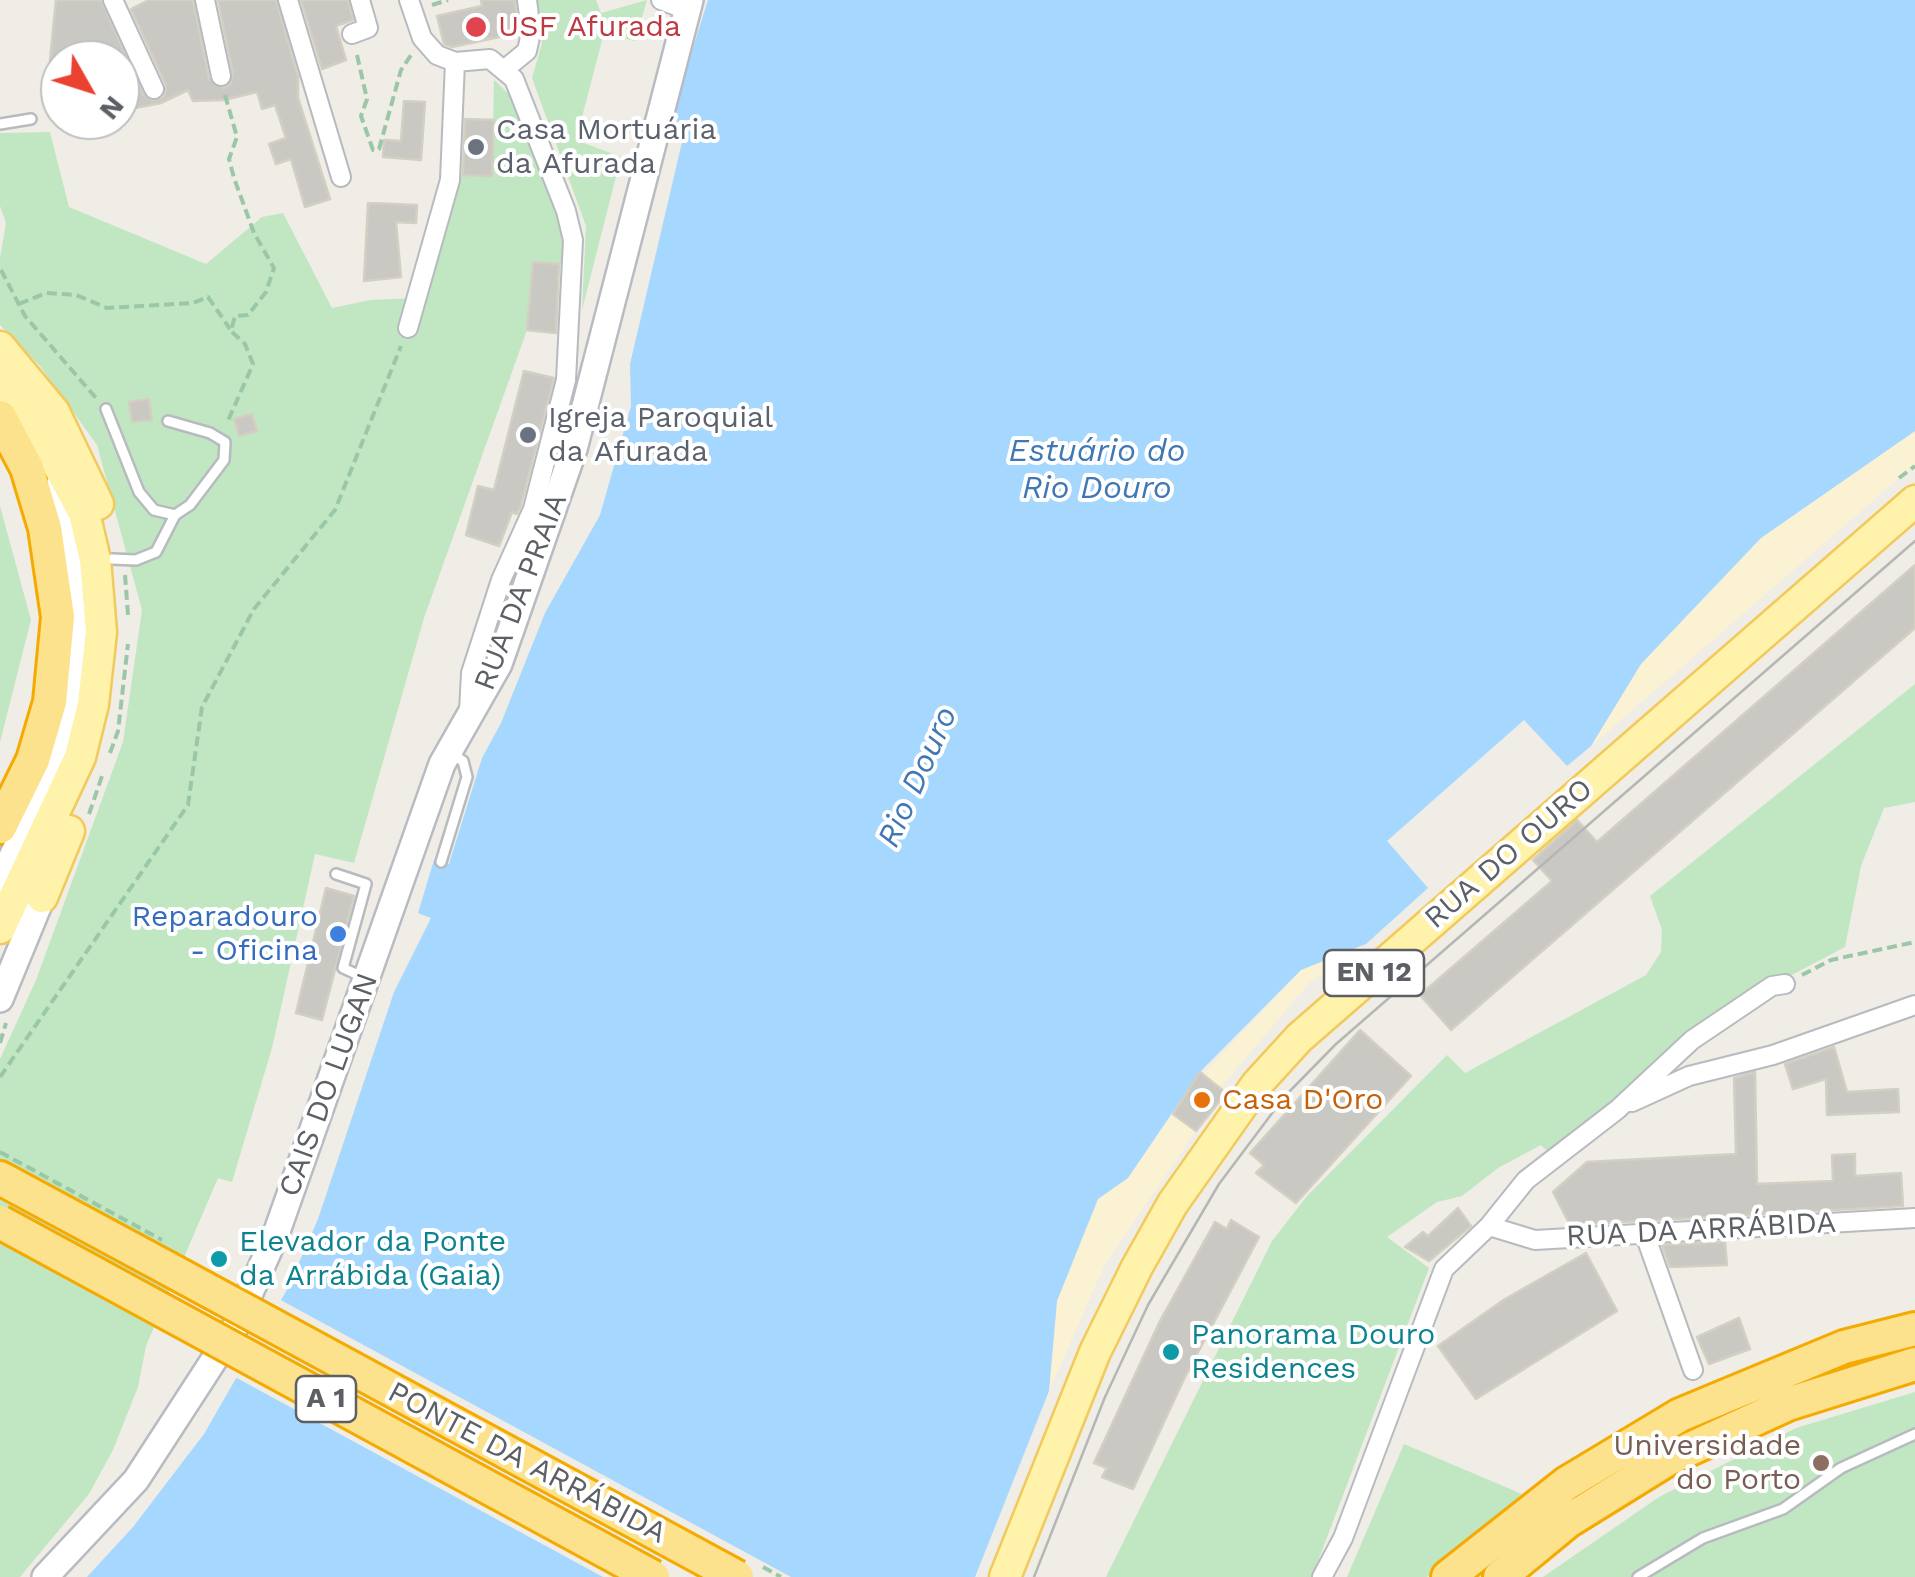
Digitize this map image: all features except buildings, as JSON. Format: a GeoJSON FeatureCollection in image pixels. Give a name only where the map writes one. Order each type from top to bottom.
{"type":"FeatureCollection","features":[{"type":"Feature","properties":{"kind":"highway"},"geometry":{"type":"LineString","coordinates":[[0,417],[12,433],[36,498],[58,618],[50,702],[33,760],[0,827]]}},
{"type":"Feature","properties":{"kind":"highway","name":"PONTE DA ARRÁBIDA"},"geometry":{"type":"LineString","coordinates":[[0,1178],[737,1577]]}},
{"type":"Feature","properties":{"kind":"highway","name":"PONTE DA ARRÁBIDA"},"geometry":{"type":"LineString","coordinates":[[0,1222],[652,1577]]}},
{"type":"Feature","properties":{"kind":"highway"},"geometry":{"type":"LineString","coordinates":[[1448,1577],[1567,1483],[1680,1415],[1844,1346],[1915,1328]]}},
{"type":"Feature","properties":{"kind":"highway"},"geometry":{"type":"LineString","coordinates":[[1500,1577],[1568,1521],[1668,1459],[1788,1404],[1915,1364]]}},
{"type":"Feature","properties":{"kind":"main road","name":"RUA DA PRAIA"},"geometry":{"type":"LineString","coordinates":[[469,717],[499,664],[574,449],[688,5]]}},
{"type":"Feature","properties":{"kind":"main road"},"geometry":{"type":"LineString","coordinates":[[0,347],[40,392],[73,446],[98,504],[112,559],[117,618],[110,701],[88,785],[0,1000]]}},
{"type":"Feature","properties":{"kind":"main road"},"geometry":{"type":"LineString","coordinates":[[0,379],[33,419],[84,513],[101,608],[99,658],[80,758],[1,925]]}},
{"type":"Feature","properties":{"kind":"main road"},"geometry":{"type":"LineString","coordinates":[[0,882],[52,770],[79,678],[81,597],[54,458]]}},
{"type":"Feature","properties":{"kind":"main road","name":"RUA DO OURO"},"geometry":{"type":"LineString","coordinates":[[1005,1577],[1095,1352],[1137,1268],[1192,1175],[1257,1084],[1299,1038],[1915,501]]}},
{"type":"Feature","properties":{"kind":"main road","name":"CAIS DO LUGAN"},"geometry":{"type":"LineString","coordinates":[[46,1577],[136,1480],[234,1329],[276,1234],[448,752],[469,717]]}},
{"type":"Feature","properties":{"kind":"street"},"geometry":{"type":"LineString","coordinates":[[113,0],[154,89]]}},
{"type":"Feature","properties":{"kind":"street"},"geometry":{"type":"LineString","coordinates":[[205,0],[221,76]]}},
{"type":"Feature","properties":{"kind":"street"},"geometry":{"type":"LineString","coordinates":[[288,0],[341,178]]}},
{"type":"Feature","properties":{"kind":"street"},"geometry":{"type":"LineString","coordinates":[[352,34],[368,28],[360,0]]}},
{"type":"Feature","properties":{"kind":"street"},"geometry":{"type":"LineString","coordinates":[[409,0],[422,38],[437,55],[455,62],[490,59],[514,79],[566,211],[575,268],[566,380],[532,509],[501,580],[471,673],[469,717]]}},
{"type":"Feature","properties":{"kind":"street"},"geometry":{"type":"LineString","coordinates":[[504,69],[527,50],[531,32],[527,0]]}},
{"type":"Feature","properties":{"kind":"street"},"geometry":{"type":"LineString","coordinates":[[660,0],[688,5]]}},
{"type":"Feature","properties":{"kind":"street"},"geometry":{"type":"LineString","coordinates":[[408,328],[450,180],[455,62]]}},
{"type":"Feature","properties":{"kind":"street"},"geometry":{"type":"LineString","coordinates":[[1322,1577],[1343,1538],[1431,1294],[1444,1269],[1489,1226],[1526,1180],[1618,1109],[1692,1040],[1772,986],[1785,984]]}},
{"type":"Feature","properties":{"kind":"street"},"geometry":{"type":"LineString","coordinates":[[1618,1109],[1689,1076],[1773,1055],[1915,1005]]}},
{"type":"Feature","properties":{"kind":"street","name":"RUA DA ARRÁBIDA"},"geometry":{"type":"LineString","coordinates":[[1489,1226],[1536,1240],[1915,1218]]}},
{"type":"Feature","properties":{"kind":"street"},"geometry":{"type":"LineString","coordinates":[[1644,1232],[1692,1370]]}},
{"type":"Feature","properties":{"kind":"lane"},"geometry":{"type":"LineString","coordinates":[[0,124],[31,118]]}},
{"type":"Feature","properties":{"kind":"lane"},"geometry":{"type":"LineString","coordinates":[[106,409],[138,492],[154,510],[175,515]]}},
{"type":"Feature","properties":{"kind":"lane"},"geometry":{"type":"LineString","coordinates":[[112,559],[136,560],[156,552],[175,515],[190,505],[224,460],[225,442],[210,433],[168,421]]}},
{"type":"Feature","properties":{"kind":"lane"},"geometry":{"type":"LineString","coordinates":[[441,862],[468,777],[463,761],[448,752]]}},
{"type":"Feature","properties":{"kind":"lane"},"geometry":{"type":"LineString","coordinates":[[336,874],[366,884],[344,968],[368,979]]}},
{"type":"Feature","properties":{"kind":"lane"},"geometry":{"type":"LineString","coordinates":[[1638,1577],[1694,1542],[1784,1509],[1841,1468],[1915,1434]]}},
{"type":"Feature","properties":{"kind":"path"},"geometry":{"type":"LineString","coordinates":[[352,34],[367,99],[362,116],[373,150],[380,149],[401,70]]}},
{"type":"Feature","properties":{"kind":"path"},"geometry":{"type":"LineString","coordinates":[[221,76],[237,138],[229,159],[254,233],[274,268],[266,292],[248,315],[236,316],[231,332]]}},
{"type":"Feature","properties":{"kind":"path"},"geometry":{"type":"LineString","coordinates":[[1,270],[19,304],[106,409]]}},
{"type":"Feature","properties":{"kind":"path"},"geometry":{"type":"LineString","coordinates":[[19,304],[46,293],[76,295],[107,308],[193,303],[208,297],[231,332],[244,344],[253,364],[229,416],[225,442]]}},
{"type":"Feature","properties":{"kind":"path"},"geometry":{"type":"LineString","coordinates":[[0,1077],[188,805],[202,707],[254,609],[335,510],[408,328]]}},
{"type":"Feature","properties":{"kind":"path"},"geometry":{"type":"LineString","coordinates":[[1785,984],[1831,960],[1915,942]]}},
{"type":"Feature","properties":{"kind":"green space"},"geometry":{"type":"Polygon","coordinates":[[[536,0],[596,0],[601,13],[647,0],[635,41],[604,33],[576,140],[621,157],[582,310],[586,226],[532,78],[542,43],[536,0]]]}},
{"type":"Feature","properties":{"kind":"green space"},"geometry":{"type":"Polygon","coordinates":[[[494,80],[512,97],[555,209],[570,265],[533,263],[527,330],[424,618],[354,863],[315,854],[272,1048],[232,1182],[218,1178],[146,1346],[138,1387],[113,1450],[89,1494],[20,1577],[0,1577],[0,1059],[36,980],[123,742],[142,610],[97,445],[40,366],[0,325],[0,258],[6,223],[0,206],[0,133],[40,132],[40,140],[52,140],[69,207],[206,264],[262,217],[283,213],[332,308],[370,300],[417,298],[458,175],[492,175],[494,80]]]}},
{"type":"Feature","properties":{"kind":"green space"},"geometry":{"type":"Polygon","coordinates":[[[0,506],[31,620],[0,742],[0,506]]]}},
{"type":"Feature","properties":{"kind":"green space"},"geometry":{"type":"Polygon","coordinates":[[[1915,684],[1915,802],[1884,808],[1861,866],[1845,947],[1786,978],[1773,975],[1692,1032],[1551,1155],[1541,1145],[1498,1168],[1462,1196],[1437,1202],[1387,1237],[1429,1268],[1312,1577],[1106,1577],[1272,1241],[1307,1196],[1447,1055],[1465,1073],[1646,975],[1661,952],[1662,930],[1650,896],[1915,684]]]}},
{"type":"Feature","properties":{"kind":"green space","name":"Universidade do Porto"},"geometry":{"type":"Polygon","coordinates":[[[1915,1392],[1915,1577],[1543,1577],[1659,1497],[1796,1428],[1915,1392]]]}},
{"type":"Feature","properties":{"kind":"green space"},"geometry":{"type":"Polygon","coordinates":[[[1404,1444],[1522,1494],[1427,1577],[1347,1577],[1404,1444]]]}},
{"type":"Feature","properties":{"kind":"sand"},"geometry":{"type":"Polygon","coordinates":[[[1915,431],[1915,464],[1591,746],[1641,664],[1761,538],[1915,431]]]}},
{"type":"Feature","properties":{"kind":"sand"},"geometry":{"type":"Polygon","coordinates":[[[1366,944],[1309,983],[1220,1088],[1202,1075],[1301,970],[1366,944]]]}},
{"type":"Feature","properties":{"kind":"sand"},"geometry":{"type":"Polygon","coordinates":[[[1173,1114],[1196,1131],[1105,1264],[1049,1391],[1057,1301],[1098,1199],[1128,1178],[1173,1114]]]}},
{"type":"Feature","properties":{"kind":"water","name":"Estuário do Rio Douro"},"geometry":{"type":"Polygon","coordinates":[[[708,0],[1915,0],[1915,431],[1761,538],[1641,664],[1591,746],[1567,766],[1524,720],[1387,841],[1428,888],[1366,944],[1301,970],[1199,1073],[1128,1178],[1098,1199],[1057,1301],[1049,1391],[975,1577],[87,1577],[133,1527],[204,1434],[288,1288],[318,1219],[394,992],[431,918],[418,913],[434,860],[449,864],[482,758],[501,723],[545,613],[600,515],[631,406],[630,364],[683,138],[667,131],[708,0]]]}},
{"type":"Feature","properties":{"kind":"pier"},"geometry":{"type":"Polygon","coordinates":[[[277,1298],[791,1577],[603,1577],[233,1376],[277,1298]]]}},
{"type":"Feature","properties":{"kind":"tram line"},"geometry":{"type":"LineString","coordinates":[[1034,1577],[1105,1397],[1148,1305],[1219,1184],[1285,1096],[1336,1044],[1915,541]]}},
{"type":"Feature","properties":{"kind":"place","name":"USF Afurada"},"geometry":{"type":"Point","coordinates":[476,27]}},
{"type":"Feature","properties":{"kind":"place","name":"Casa Mortuária da Afurada"},"geometry":{"type":"Point","coordinates":[476,147]}},
{"type":"Feature","properties":{"kind":"place","name":"Igreja Paroquial da Afurada"},"geometry":{"type":"Point","coordinates":[528,435]}},
{"type":"Feature","properties":{"kind":"place","name":"Reparadouro - Oficina"},"geometry":{"type":"Point","coordinates":[338,934]}},
{"type":"Feature","properties":{"kind":"place","name":"Casa D'Oro"},"geometry":{"type":"Point","coordinates":[1202,1100]}},
{"type":"Feature","properties":{"kind":"place","name":"Elevador da Ponte da Arrábida (Gaia)"},"geometry":{"type":"Point","coordinates":[219,1259]}},
{"type":"Feature","properties":{"kind":"place","name":"Panorama Douro Residences"},"geometry":{"type":"Point","coordinates":[1171,1352]}},
{"type":"Feature","properties":{"kind":"place","name":"Universidade do Porto"},"geometry":{"type":"Point","coordinates":[1821,1463]}},
{"type":"Feature","properties":{"kind":"water label","name":"Rio Douro"},"geometry":{"type":"Point","coordinates":[918,777]}}]}
